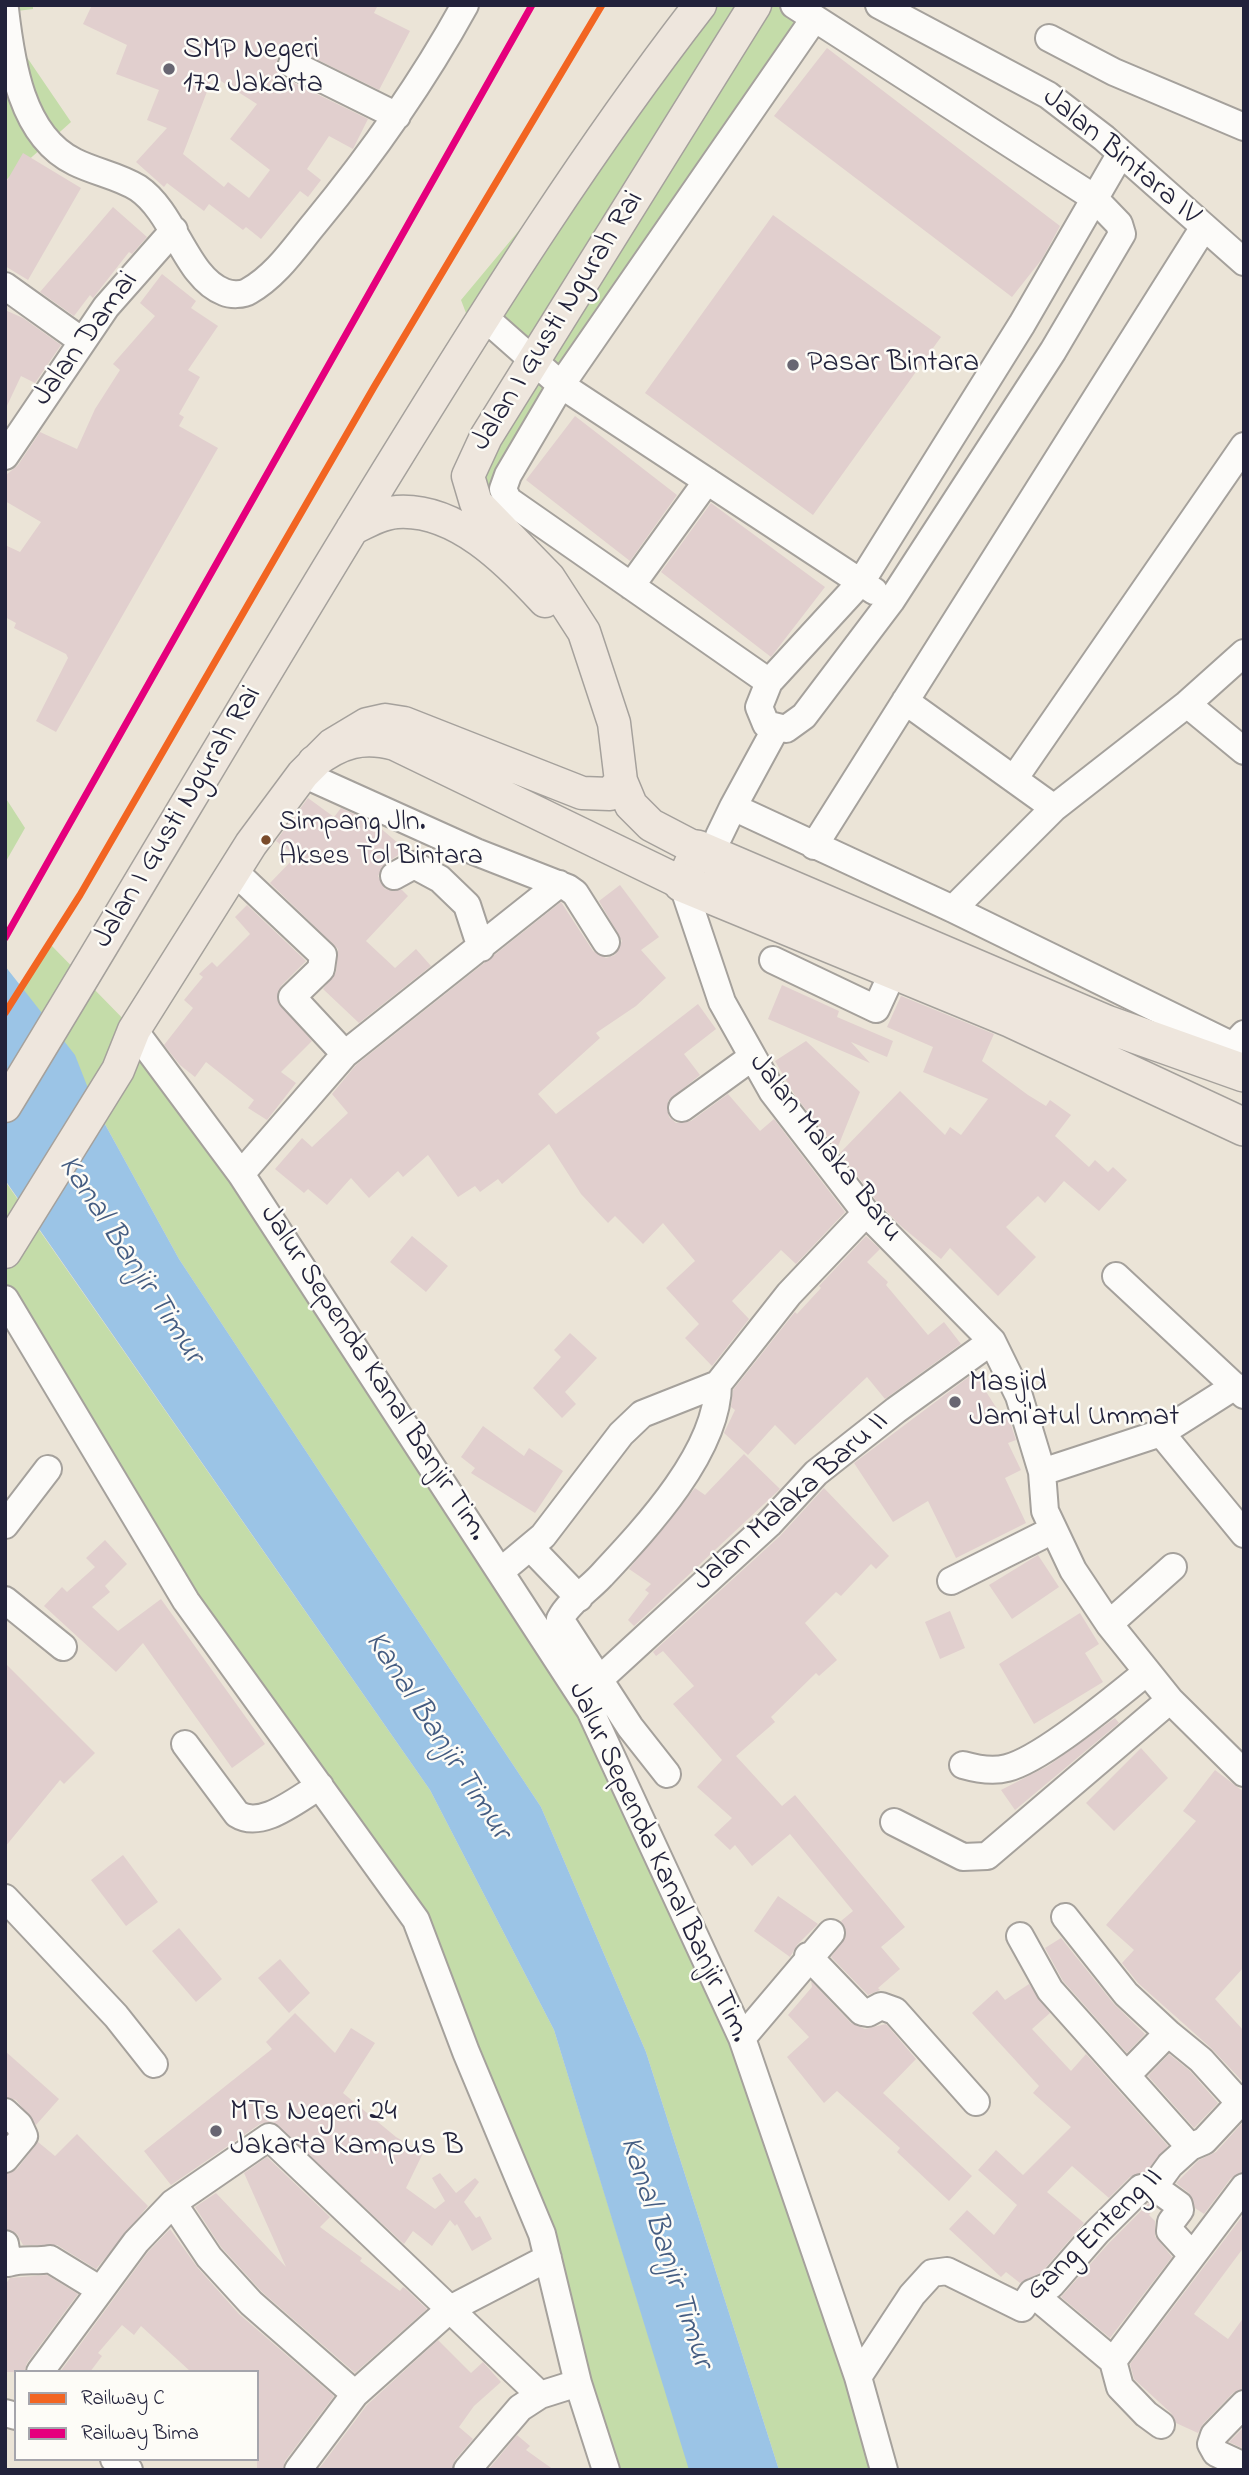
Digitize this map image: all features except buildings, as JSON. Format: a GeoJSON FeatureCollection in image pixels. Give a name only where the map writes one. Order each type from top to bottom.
{"type":"FeatureCollection","features":[{"type":"Feature","properties":{"kind":"highway"},"geometry":{"type":"LineString","coordinates":[[708,843],[1000,981],[1106,1024],[1244,1073]]}},
{"type":"Feature","properties":{"kind":"highway"},"geometry":{"type":"LineString","coordinates":[[682,883],[893,972],[1012,1018],[1244,1127]]}},
{"type":"Feature","properties":{"kind":"main road","name":"Jalan I Gusti Ngurah Rai"},"geometry":{"type":"LineString","coordinates":[[5,1105],[352,529],[484,317],[615,118],[700,5]]}},
{"type":"Feature","properties":{"kind":"main road","name":"Jalan I Gusti Ngurah Rai"},"geometry":{"type":"LineString","coordinates":[[708,843],[642,819],[631,806],[621,781],[617,741],[609,707],[584,632],[568,603],[534,560],[475,503],[468,476],[475,457],[755,5]]}},
{"type":"Feature","properties":{"kind":"main road","name":"Jalan I Gusti Ngurah Rai"},"geometry":{"type":"LineString","coordinates":[[352,529],[395,512],[415,513],[454,526],[478,540],[527,583],[566,625],[587,658],[609,707]]}},
{"type":"Feature","properties":{"kind":"main road"},"geometry":{"type":"LineString","coordinates":[[5,1252],[118,1070],[134,1030],[234,871],[309,768],[332,744],[358,728],[375,722],[395,721],[423,728],[582,793],[610,794],[621,781]]}},
{"type":"Feature","properties":{"kind":"main road"},"geometry":{"type":"LineString","coordinates":[[309,768],[332,749],[358,740],[378,740],[403,746],[682,883],[708,843]]}},
{"type":"Feature","properties":{"kind":"street"},"geometry":{"type":"LineString","coordinates":[[5,9],[14,71],[35,122],[45,137],[73,161],[142,191],[159,206],[199,272],[213,288],[228,294],[247,293],[276,269],[362,166],[397,116],[465,5]]}},
{"type":"Feature","properties":{"kind":"street","name":"Jalan Bintara IV"},"geometry":{"type":"LineString","coordinates":[[879,5],[1048,95],[1121,153],[1244,262]]}},
{"type":"Feature","properties":{"kind":"street"},"geometry":{"type":"LineString","coordinates":[[769,682],[509,500],[503,489],[508,475],[561,385],[804,12],[1093,197],[1119,224],[1122,234],[1053,351],[891,601],[804,716],[786,729],[766,724],[758,708],[769,682],[860,582],[1022,324],[1093,197],[1121,153]]}},
{"type":"Feature","properties":{"kind":"street"},"geometry":{"type":"LineString","coordinates":[[1049,38],[1114,72],[1244,127]]}},
{"type":"Feature","properties":{"kind":"street"},"geometry":{"type":"LineString","coordinates":[[292,64],[397,116]]}},
{"type":"Feature","properties":{"kind":"street"},"geometry":{"type":"LineString","coordinates":[[814,846],[1204,227]]}},
{"type":"Feature","properties":{"kind":"street","name":"Jalan Damai"},"geometry":{"type":"LineString","coordinates":[[5,456],[82,341],[129,278],[174,230]]}},
{"type":"Feature","properties":{"kind":"street"},"geometry":{"type":"LineString","coordinates":[[5,286],[82,341]]}},
{"type":"Feature","properties":{"kind":"street"},"geometry":{"type":"LineString","coordinates":[[484,317],[561,385],[891,601]]}},
{"type":"Feature","properties":{"kind":"street"},"geometry":{"type":"LineString","coordinates":[[1022,324],[1053,351]]}},
{"type":"Feature","properties":{"kind":"street"},"geometry":{"type":"LineString","coordinates":[[1014,779],[1244,446]]}},
{"type":"Feature","properties":{"kind":"street"},"geometry":{"type":"LineString","coordinates":[[631,586],[707,481]]}},
{"type":"Feature","properties":{"kind":"street"},"geometry":{"type":"LineString","coordinates":[[953,909],[1054,808],[1187,704],[1244,653]]}},
{"type":"Feature","properties":{"kind":"street"},"geometry":{"type":"LineString","coordinates":[[905,701],[1054,808]]}},
{"type":"Feature","properties":{"kind":"street"},"geometry":{"type":"LineString","coordinates":[[1187,704],[1244,751]]}},
{"type":"Feature","properties":{"kind":"street"},"geometry":{"type":"LineString","coordinates":[[708,843],[733,807],[776,728]]}},
{"type":"Feature","properties":{"kind":"street"},"geometry":{"type":"LineString","coordinates":[[309,768],[476,852],[559,884],[575,893],[606,942]]}},
{"type":"Feature","properties":{"kind":"street"},"geometry":{"type":"LineString","coordinates":[[733,807],[953,909],[1233,1046],[1244,1034]]}},
{"type":"Feature","properties":{"kind":"street"},"geometry":{"type":"LineString","coordinates":[[394,876],[414,865],[440,878],[467,905],[481,948]]}},
{"type":"Feature","properties":{"kind":"street"},"geometry":{"type":"LineString","coordinates":[[234,871],[323,955],[321,968],[292,997],[345,1054]]}},
{"type":"Feature","properties":{"kind":"street","name":"Jalan Malaka Baru"},"geometry":{"type":"LineString","coordinates":[[682,883],[722,1002],[751,1058],[772,1091],[866,1213],[992,1341],[1019,1396],[1042,1472],[1045,1511],[1073,1570],[1110,1624],[1170,1700],[1244,1773]]}},
{"type":"Feature","properties":{"kind":"street"},"geometry":{"type":"LineString","coordinates":[[241,1174],[345,1054],[559,884]]}},
{"type":"Feature","properties":{"kind":"street"},"geometry":{"type":"LineString","coordinates":[[773,960],[876,1009],[893,972]]}},
{"type":"Feature","properties":{"kind":"street","name":"Jalur Sependa Kanal Banjir Tim."},"geometry":{"type":"LineString","coordinates":[[134,1030],[241,1174],[590,1710],[743,2038],[858,2377],[884,2470]]}},
{"type":"Feature","properties":{"kind":"street"},"geometry":{"type":"LineString","coordinates":[[682,1108],[751,1058]]}},
{"type":"Feature","properties":{"kind":"street"},"geometry":{"type":"LineString","coordinates":[[501,1571],[543,1536],[621,1434],[642,1414],[718,1384],[789,1294],[866,1213]]}},
{"type":"Feature","properties":{"kind":"street"},"geometry":{"type":"LineString","coordinates":[[1042,1472],[1161,1433],[1237,1380],[1116,1276]]}},
{"type":"Feature","properties":{"kind":"street"},"geometry":{"type":"LineString","coordinates":[[5,1299],[187,1601],[416,1920],[466,2052],[542,2234],[578,2383],[606,2470]]}},
{"type":"Feature","properties":{"kind":"street","name":"Jalan Malaka Baru II"},"geometry":{"type":"LineString","coordinates":[[601,1678],[769,1524],[816,1472],[992,1341]]}},
{"type":"Feature","properties":{"kind":"street"},"geometry":{"type":"LineString","coordinates":[[667,1774],[630,1727],[601,1678],[563,1628],[560,1619],[643,1531],[696,1456],[716,1413],[718,1384]]}},
{"type":"Feature","properties":{"kind":"street"},"geometry":{"type":"LineString","coordinates":[[1161,1433],[1244,1534]]}},
{"type":"Feature","properties":{"kind":"street"},"geometry":{"type":"LineString","coordinates":[[5,1525],[48,1468]]}},
{"type":"Feature","properties":{"kind":"street"},"geometry":{"type":"LineString","coordinates":[[951,1581],[1053,1530]]}},
{"type":"Feature","properties":{"kind":"street"},"geometry":{"type":"LineString","coordinates":[[530,1548],[579,1598]]}},
{"type":"Feature","properties":{"kind":"street"},"geometry":{"type":"LineString","coordinates":[[1110,1624],[1173,1567]]}},
{"type":"Feature","properties":{"kind":"street"},"geometry":{"type":"LineString","coordinates":[[5,1600],[63,1647]]}},
{"type":"Feature","properties":{"kind":"street"},"geometry":{"type":"LineString","coordinates":[[963,1765],[981,1769],[1008,1768],[1089,1717],[1147,1672]]}},
{"type":"Feature","properties":{"kind":"street"},"geometry":{"type":"LineString","coordinates":[[894,1822],[962,1857],[987,1856],[1170,1700]]}},
{"type":"Feature","properties":{"kind":"street"},"geometry":{"type":"LineString","coordinates":[[185,1744],[237,1814],[247,1821],[261,1819],[320,1786]]}},
{"type":"Feature","properties":{"kind":"street"},"geometry":{"type":"LineString","coordinates":[[5,1898],[116,2016],[154,2064]]}},
{"type":"Feature","properties":{"kind":"street"},"geometry":{"type":"LineString","coordinates":[[5,1915],[37,1932]]}},
{"type":"Feature","properties":{"kind":"street"},"geometry":{"type":"LineString","coordinates":[[1065,1917],[1126,1994],[1242,2100]]}},
{"type":"Feature","properties":{"kind":"street"},"geometry":{"type":"LineString","coordinates":[[743,2038],[808,1956],[831,1933]]}},
{"type":"Feature","properties":{"kind":"street"},"geometry":{"type":"LineString","coordinates":[[1020,1936],[1050,1990],[1128,2074],[1190,2147]]}},
{"type":"Feature","properties":{"kind":"street"},"geometry":{"type":"LineString","coordinates":[[808,1956],[862,2012],[868,2014],[881,2006],[895,2011],[976,2102]]}},
{"type":"Feature","properties":{"kind":"street"},"geometry":{"type":"LineString","coordinates":[[1128,2074],[1168,2033]]}},
{"type":"Feature","properties":{"kind":"street","name":"Gang Enteng II"},"geometry":{"type":"LineString","coordinates":[[858,2377],[912,2295],[932,2273],[947,2271],[1022,2308],[1032,2293],[1051,2285],[1097,2232],[1141,2188],[1154,2187],[1170,2165],[1190,2147],[1203,2141],[1242,2100]]}},
{"type":"Feature","properties":{"kind":"street"},"geometry":{"type":"LineString","coordinates":[[5,2112],[19,2124],[24,2136],[5,2159]]}},
{"type":"Feature","properties":{"kind":"street"},"geometry":{"type":"LineString","coordinates":[[41,2370],[136,2242],[173,2203],[269,2137],[540,2395]]}},
{"type":"Feature","properties":{"kind":"street"},"geometry":{"type":"LineString","coordinates":[[1154,2187],[1179,2205],[1180,2210],[1171,2222],[1170,2231],[1191,2254]]}},
{"type":"Feature","properties":{"kind":"street"},"geometry":{"type":"LineString","coordinates":[[1114,2361],[1191,2254],[1244,2187]]}},
{"type":"Feature","properties":{"kind":"street"},"geometry":{"type":"LineString","coordinates":[[173,2203],[209,2257],[251,2303],[355,2394]]}},
{"type":"Feature","properties":{"kind":"street"},"geometry":{"type":"LineString","coordinates":[[6,2258],[25,2258],[36,2262],[50,2259],[99,2289]]}},
{"type":"Feature","properties":{"kind":"street"},"geometry":{"type":"LineString","coordinates":[[298,2470],[355,2394],[450,2309],[548,2258]]}},
{"type":"Feature","properties":{"kind":"street"},"geometry":{"type":"LineString","coordinates":[[1032,2293],[1114,2361],[1120,2387],[1138,2407],[1161,2425]]}},
{"type":"Feature","properties":{"kind":"street"},"geometry":{"type":"LineString","coordinates":[[467,2470],[504,2423],[540,2395],[578,2383]]}},
{"type":"Feature","properties":{"kind":"street"},"geometry":{"type":"LineString","coordinates":[[1244,2404],[1214,2435],[1211,2444],[1216,2453],[1244,2466]]}},
{"type":"Feature","properties":{"kind":"green space"},"geometry":{"type":"Polygon","coordinates":[[[5,5],[33,5],[33,9],[17,11],[22,50],[71,122],[5,181],[5,91],[12,86],[5,5]]]}},
{"type":"Feature","properties":{"kind":"green space"},"geometry":{"type":"Polygon","coordinates":[[[684,5],[826,5],[561,385],[494,520],[472,496],[534,363],[484,317],[474,334],[461,300],[571,168],[684,5]]]}},
{"type":"Feature","properties":{"kind":"green space"},"geometry":{"type":"Polygon","coordinates":[[[5,797],[25,828],[5,863],[5,797]]]}},
{"type":"Feature","properties":{"kind":"green space"},"geometry":{"type":"Polygon","coordinates":[[[50,944],[134,1030],[564,1670],[743,2038],[884,2470],[779,2470],[646,2052],[541,1807],[179,1259],[95,1106],[21,988],[50,944]]]}},
{"type":"Feature","properties":{"kind":"green space"},"geometry":{"type":"Polygon","coordinates":[[[5,1181],[430,1790],[554,2030],[690,2470],[607,2470],[543,2237],[416,1920],[186,1601],[5,1299],[5,1181]]]}},
{"type":"Feature","properties":{"kind":"water","name":"Kanal Banjir Timur"},"geometry":{"type":"Polygon","coordinates":[[[5,966],[75,1055],[95,1106],[179,1259],[541,1807],[646,2052],[779,2470],[689,2470],[554,2030],[430,1790],[5,1180],[5,966]]]}},
{"type":"Feature","properties":{"kind":"rail line","name":"Bima"},"geometry":{"type":"LineString","coordinates":[[5,938],[532,5]]}},
{"type":"Feature","properties":{"kind":"rail line","name":"C"},"geometry":{"type":"LineString","coordinates":[[5,1013],[80,895],[374,387],[602,5]]}},
{"type":"Feature","properties":{"kind":"place","name":"SMP Negeri 172 Jakarta"},"geometry":{"type":"Point","coordinates":[169,69]}},
{"type":"Feature","properties":{"kind":"place","name":"Pasar Bintara"},"geometry":{"type":"Point","coordinates":[793,365]}},
{"type":"Feature","properties":{"kind":"place","name":"Simpang Jln. Akses Tol Bintara"},"geometry":{"type":"Point","coordinates":[266,840]}},
{"type":"Feature","properties":{"kind":"place","name":"Masjid Jami'atul Ummat"},"geometry":{"type":"Point","coordinates":[955,1402]}},
{"type":"Feature","properties":{"kind":"place","name":"MTs Negeri 24 Jakarta Kampus B"},"geometry":{"type":"Point","coordinates":[216,2131]}}]}
